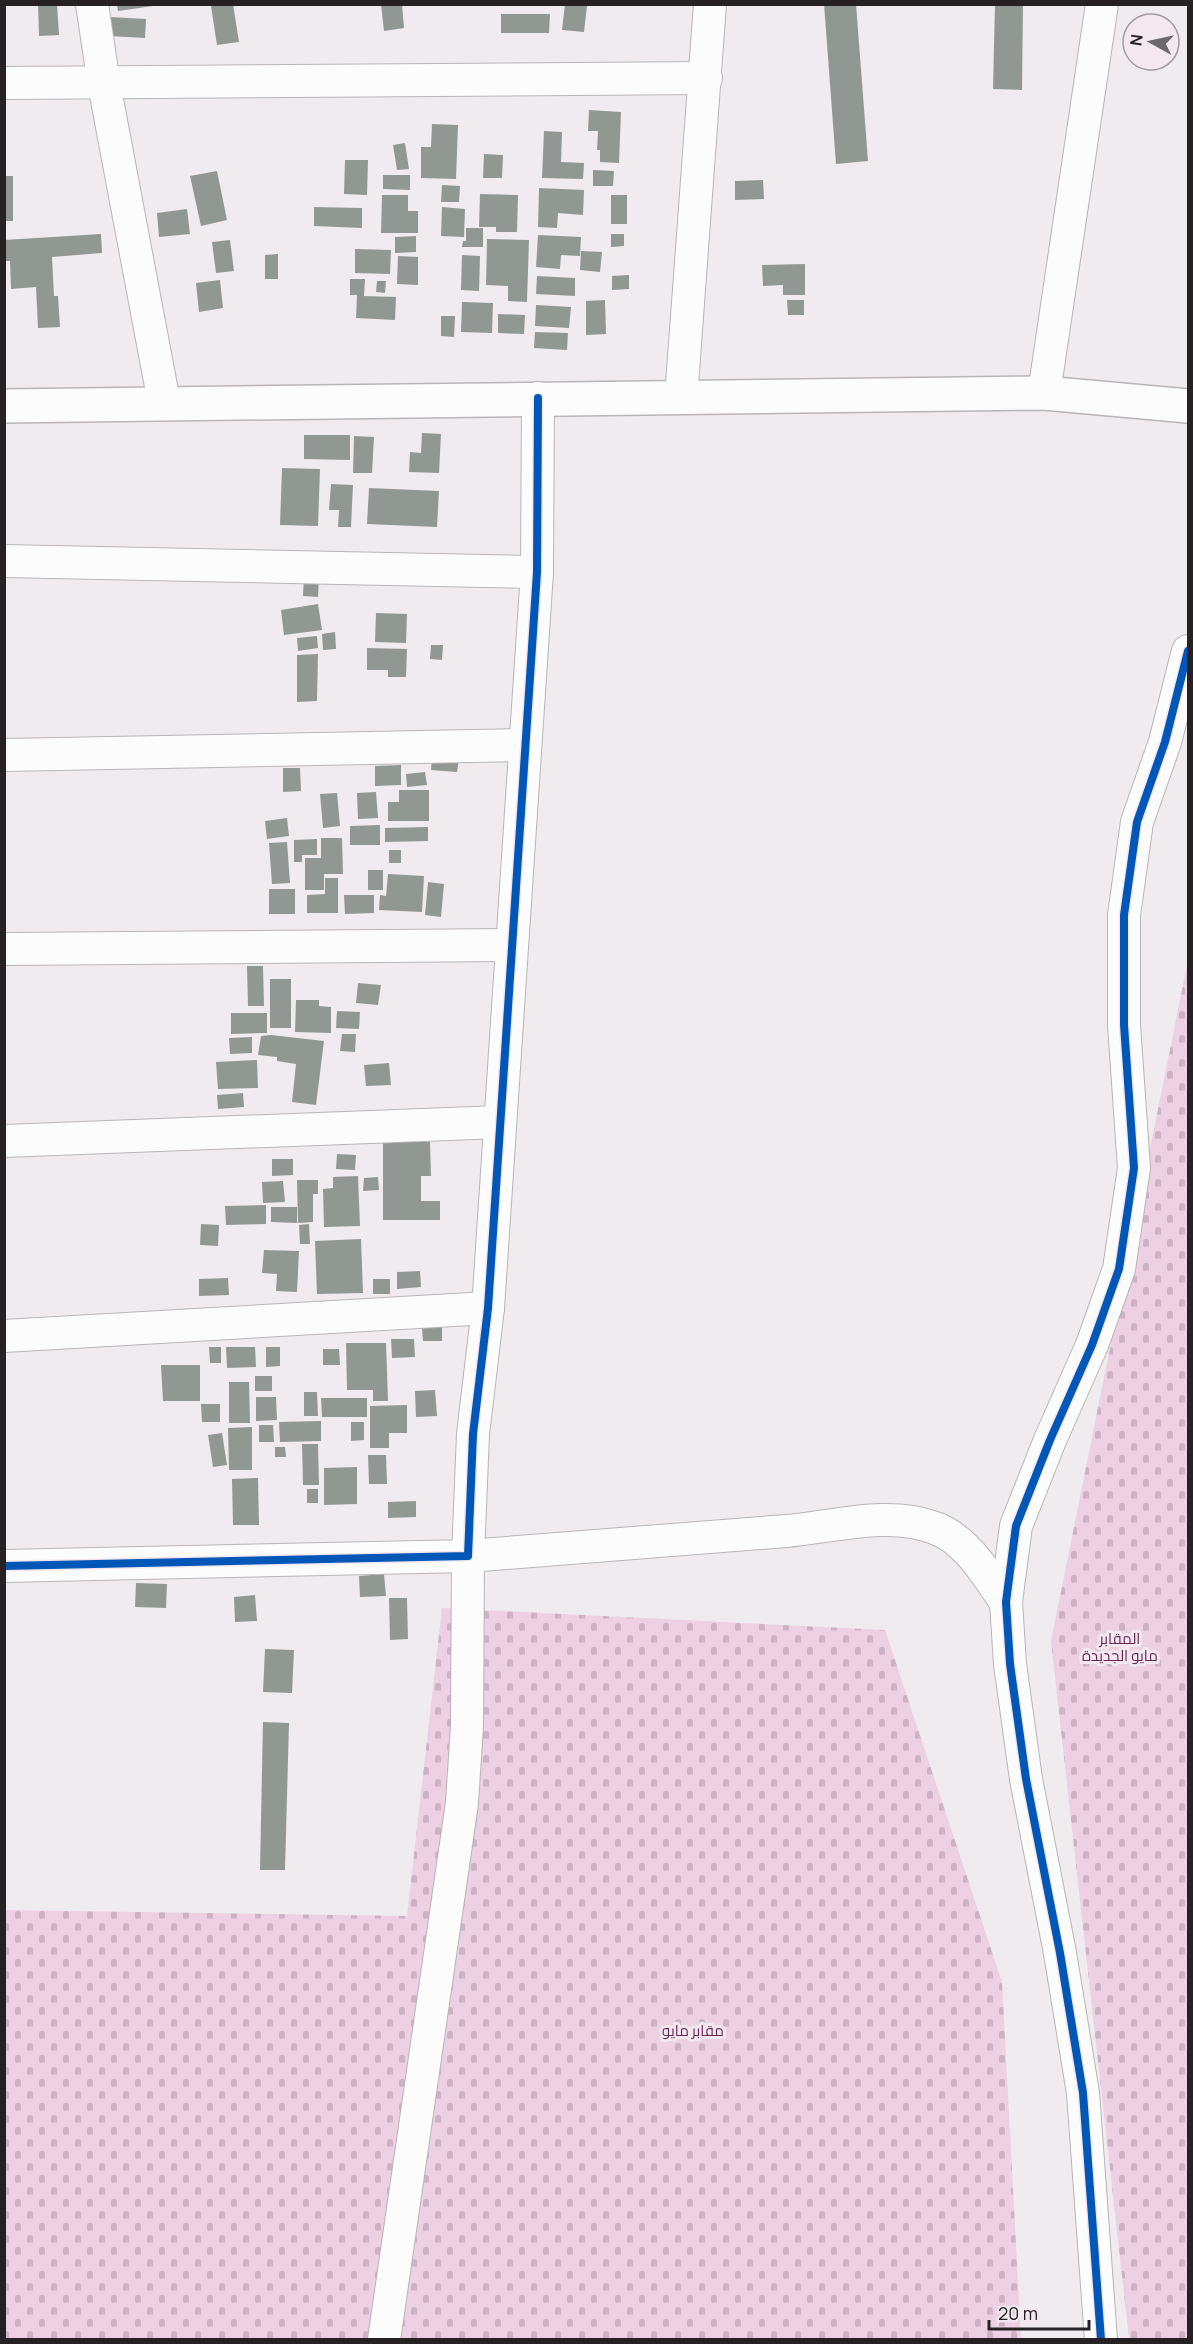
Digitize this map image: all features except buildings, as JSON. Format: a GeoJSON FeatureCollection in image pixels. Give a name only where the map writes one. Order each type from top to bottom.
{"type":"FeatureCollection","features":[{"type":"Feature","properties":{"kind":"street"},"geometry":{"type":"LineString","coordinates":[[92,4],[104,84],[164,402]]}},
{"type":"Feature","properties":{"kind":"street"},"geometry":{"type":"LineString","coordinates":[[681,398],[710,4]]}},
{"type":"Feature","properties":{"kind":"street"},"geometry":{"type":"LineString","coordinates":[[1044,393],[1102,4]]}},
{"type":"Feature","properties":{"kind":"street"},"geometry":{"type":"LineString","coordinates":[[4,83],[706,78]]}},
{"type":"Feature","properties":{"kind":"street"},"geometry":{"type":"LineString","coordinates":[[4,406],[164,402],[1044,393],[1188,406]]}},
{"type":"Feature","properties":{"kind":"street"},"geometry":{"type":"LineString","coordinates":[[384,2340],[462,1803],[467,1726],[468,1556],[474,1434],[488,1308],[537,572],[538,398]]}},
{"type":"Feature","properties":{"kind":"street"},"geometry":{"type":"LineString","coordinates":[[4,561],[537,572]]}},
{"type":"Feature","properties":{"kind":"street"},"geometry":{"type":"LineString","coordinates":[[1186,664],[1188,707]]}},
{"type":"Feature","properties":{"kind":"street"},"geometry":{"type":"LineString","coordinates":[[1101,2340],[1083,2093],[1026,1779],[1010,1664],[1006,1602],[1016,1526],[1050,1440],[1092,1345],[1119,1269],[1134,1168],[1124,1025],[1124,915],[1137,822],[1165,742],[1186,664]]}},
{"type":"Feature","properties":{"kind":"street"},"geometry":{"type":"LineString","coordinates":[[4,755],[525,745]]}},
{"type":"Feature","properties":{"kind":"street"},"geometry":{"type":"LineString","coordinates":[[4,949],[511,945]]}},
{"type":"Feature","properties":{"kind":"street"},"geometry":{"type":"LineString","coordinates":[[4,1141],[500,1122]]}},
{"type":"Feature","properties":{"kind":"street"},"geometry":{"type":"LineString","coordinates":[[4,1336],[488,1308]]}},
{"type":"Feature","properties":{"kind":"street"},"geometry":{"type":"LineString","coordinates":[[4,1566],[468,1556],[804,1529],[868,1521],[913,1521],[938,1528],[970,1552],[1006,1602]]}},
{"type":"Feature","properties":{"kind":"green space","name":"المقابر مايو الجديدة"},"geometry":{"type":"Polygon","coordinates":[[[1188,960],[1188,2339],[1129,2339],[1051,1641],[1188,960]]]}},
{"type":"Feature","properties":{"kind":"green space","name":"مقابر مايو"},"geometry":{"type":"Polygon","coordinates":[[[442,1608],[885,1630],[1002,1982],[1021,2339],[5,2340],[5,1910],[407,1916],[442,1608]]]}},
{"type":"Feature","properties":{"kind":"cycle path"},"geometry":{"type":"LineString","coordinates":[[4,1566],[468,1556],[473,1434],[488,1308],[537,572],[538,398]]}},
{"type":"Feature","properties":{"kind":"cycle path"},"geometry":{"type":"LineString","coordinates":[[1101,2340],[1083,2093],[1060,1953],[1026,1779],[1010,1664],[1006,1602],[1016,1526],[1050,1440],[1092,1345],[1119,1269],[1134,1168],[1124,1025],[1124,915],[1137,822],[1165,742],[1188,651]]}}]}
